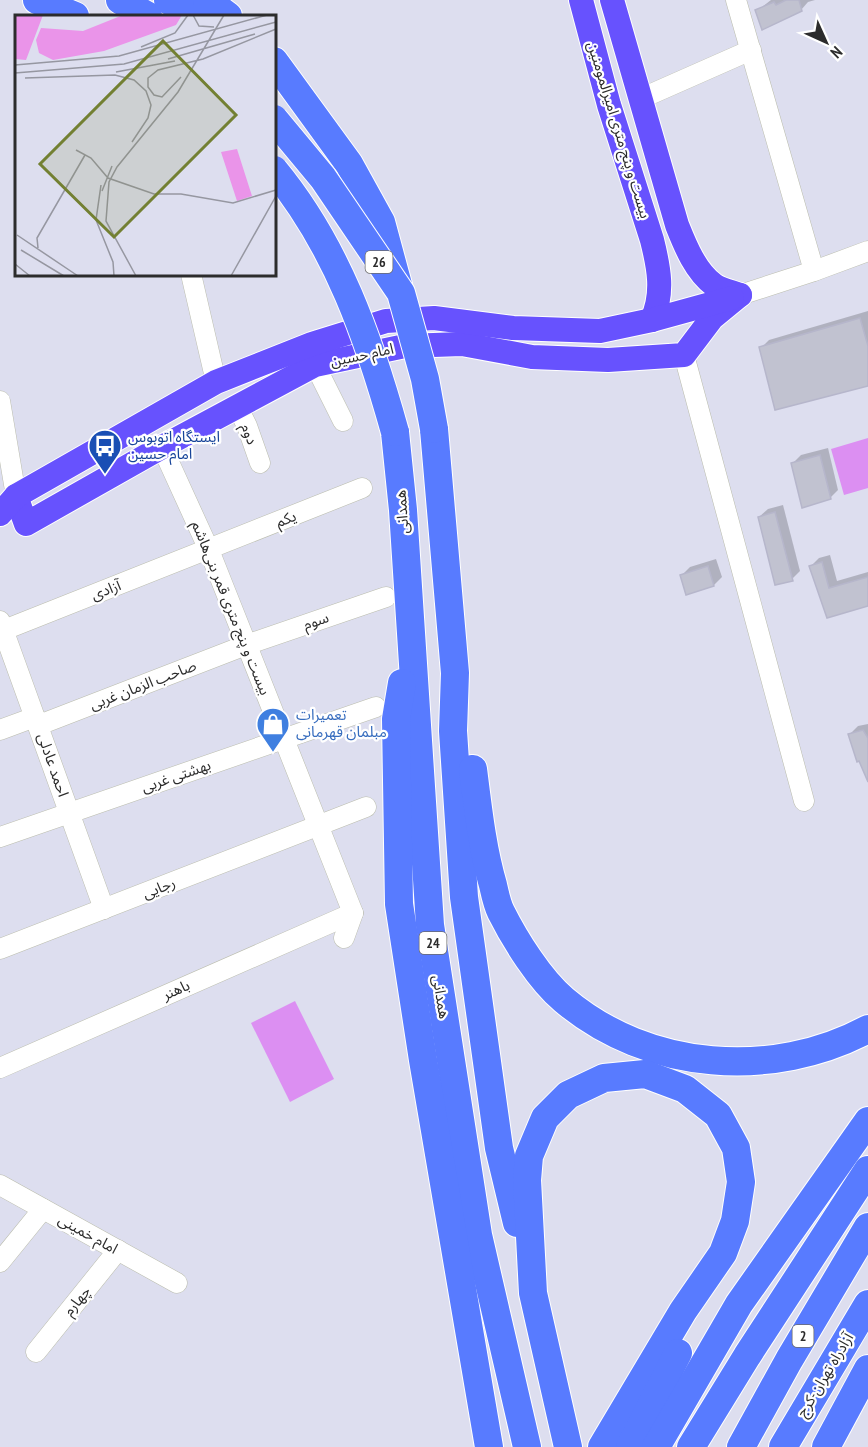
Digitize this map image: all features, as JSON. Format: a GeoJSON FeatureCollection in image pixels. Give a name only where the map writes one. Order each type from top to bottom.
{"type":"FeatureCollection","features":[{"type":"Feature","properties":{"kind":"highway"},"geometry":{"type":"LineString","coordinates":[[37,0],[73,15]]}},
{"type":"Feature","properties":{"kind":"highway"},"geometry":{"type":"LineString","coordinates":[[120,0],[146,15]]}},
{"type":"Feature","properties":{"kind":"highway"},"geometry":{"type":"LineString","coordinates":[[168,0],[192,15]]}},
{"type":"Feature","properties":{"kind":"highway"},"geometry":{"type":"LineString","coordinates":[[207,0],[227,15]]}},
{"type":"Feature","properties":{"kind":"highway"},"geometry":{"type":"LineString","coordinates":[[276,64],[349,164],[381,222],[401,293]]}},
{"type":"Feature","properties":{"kind":"highway"},"geometry":{"type":"LineString","coordinates":[[276,81],[312,111]]}},
{"type":"Feature","properties":{"kind":"highway","name":"26"},"geometry":{"type":"LineString","coordinates":[[276,121],[323,178],[401,293],[425,379],[434,429]]}},
{"type":"Feature","properties":{"kind":"highway","name":"همدانی"},"geometry":{"type":"LineString","coordinates":[[276,172],[316,227],[351,297],[376,363],[396,432],[430,925],[478,1235],[527,1447]]}},
{"type":"Feature","properties":{"kind":"highway","name":"24"},"geometry":{"type":"LineString","coordinates":[[434,429],[455,673],[453,731],[464,897],[499,1148],[568,1447]]}},
{"type":"Feature","properties":{"kind":"highway"},"geometry":{"type":"LineString","coordinates":[[410,633],[396,719],[399,904],[423,1060],[489,1447]]}},
{"type":"Feature","properties":{"kind":"highway"},"geometry":{"type":"LineString","coordinates":[[455,673],[468,732],[484,854],[500,910],[530,960],[563,999],[602,1028],[669,1054],[710,1061],[759,1060],[807,1054],[843,1042],[868,1029]]}},
{"type":"Feature","properties":{"kind":"highway"},"geometry":{"type":"LineString","coordinates":[[533,1293],[527,1180],[529,1156],[545,1118],[568,1095],[604,1078],[645,1074],[685,1089],[718,1115],[736,1148],[741,1182],[735,1221],[693,1324],[630,1447]]}},
{"type":"Feature","properties":{"kind":"highway"},"geometry":{"type":"LineString","coordinates":[[656,1447],[740,1304],[868,1121]]}},
{"type":"Feature","properties":{"kind":"highway"},"geometry":{"type":"LineString","coordinates":[[691,1447],[747,1356],[868,1170]]}},
{"type":"Feature","properties":{"kind":"highway","name":"2"},"geometry":{"type":"LineString","coordinates":[[741,1447],[789,1360],[868,1227]]}},
{"type":"Feature","properties":{"kind":"highway"},"geometry":{"type":"LineString","coordinates":[[602,1447],[683,1311],[723,1253]]}},
{"type":"Feature","properties":{"kind":"highway","name":"آزادراه تهران-کرج"},"geometry":{"type":"LineString","coordinates":[[783,1447],[868,1304]]}},
{"type":"Feature","properties":{"kind":"highway"},"geometry":{"type":"LineString","coordinates":[[826,1447],[868,1369]]}},
{"type":"Feature","properties":{"kind":"highway"},"geometry":{"type":"LineString","coordinates":[[848,1447],[868,1409]]}},
{"type":"Feature","properties":{"kind":"main road","name":"بیست و پنج متری امیرالمومنین"},"geometry":{"type":"LineString","coordinates":[[581,0],[609,105],[657,261],[661,289],[658,306],[652,320]]}},
{"type":"Feature","properties":{"kind":"main road","name":"بیست و پنج متری امیرالمومنین"},"geometry":{"type":"LineString","coordinates":[[612,0],[677,225],[685,244]]}},
{"type":"Feature","properties":{"kind":"main road"},"geometry":{"type":"LineString","coordinates":[[609,105],[640,99]]}},
{"type":"Feature","properties":{"kind":"main road"},"geometry":{"type":"LineString","coordinates":[[657,261],[670,273],[680,274],[688,269],[685,244]]}},
{"type":"Feature","properties":{"kind":"main road"},"geometry":{"type":"LineString","coordinates":[[685,244],[704,275],[715,285],[740,295]]}},
{"type":"Feature","properties":{"kind":"main road","name":"امام حسین"},"geometry":{"type":"LineString","coordinates":[[0,514],[16,496],[216,382],[312,344],[386,321],[434,318],[513,328],[600,331],[652,320],[740,295]]}},
{"type":"Feature","properties":{"kind":"main road","name":"امام حسین"},"geometry":{"type":"LineString","coordinates":[[16,496],[26,524],[162,447],[315,365],[405,346],[462,344],[532,357],[608,360],[684,355],[712,318],[740,295]]}},
{"type":"Feature","properties":{"kind":"street"},"geometry":{"type":"LineString","coordinates":[[736,0],[814,272]]}},
{"type":"Feature","properties":{"kind":"street"},"geometry":{"type":"LineString","coordinates":[[640,99],[751,50]]}},
{"type":"Feature","properties":{"kind":"street","name":"امام حسین"},"geometry":{"type":"LineString","coordinates":[[740,295],[814,272],[868,251]]}},
{"type":"Feature","properties":{"kind":"street"},"geometry":{"type":"LineString","coordinates":[[191,276],[216,382]]}},
{"type":"Feature","properties":{"kind":"street"},"geometry":{"type":"LineString","coordinates":[[684,355],[804,801]]}},
{"type":"Feature","properties":{"kind":"street"},"geometry":{"type":"LineString","coordinates":[[315,365],[343,421]]}},
{"type":"Feature","properties":{"kind":"street"},"geometry":{"type":"LineString","coordinates":[[0,400],[16,496]]}},
{"type":"Feature","properties":{"kind":"street","name":"دوم"},"geometry":{"type":"LineString","coordinates":[[237,406],[260,463]]}},
{"type":"Feature","properties":{"kind":"street","name":"بیست و پنج متری قمر بنی‌هاشم"},"geometry":{"type":"LineString","coordinates":[[162,447],[209,550],[353,913]]}},
{"type":"Feature","properties":{"kind":"street","name":"یکم"},"geometry":{"type":"LineString","coordinates":[[209,550],[362,488]]}},
{"type":"Feature","properties":{"kind":"street","name":"آزادی"},"geometry":{"type":"LineString","coordinates":[[2,625],[209,550]]}},
{"type":"Feature","properties":{"kind":"street","name":"سوم"},"geometry":{"type":"LineString","coordinates":[[246,645],[386,597]]}},
{"type":"Feature","properties":{"kind":"street","name":"احمد عادلی"},"geometry":{"type":"LineString","coordinates":[[2,625],[104,909]]}},
{"type":"Feature","properties":{"kind":"street","name":"صاحب الزمان غربی"},"geometry":{"type":"LineString","coordinates":[[0,730],[37,721],[246,645]]}},
{"type":"Feature","properties":{"kind":"street"},"geometry":{"type":"LineString","coordinates":[[283,740],[376,707]]}},
{"type":"Feature","properties":{"kind":"street","name":"بهشتی غربی"},"geometry":{"type":"LineString","coordinates":[[0,837],[283,740]]}},
{"type":"Feature","properties":{"kind":"street"},"geometry":{"type":"LineString","coordinates":[[317,826],[366,807]]}},
{"type":"Feature","properties":{"kind":"street","name":"رجایی"},"geometry":{"type":"LineString","coordinates":[[0,949],[317,826]]}},
{"type":"Feature","properties":{"kind":"street"},"geometry":{"type":"LineString","coordinates":[[344,938],[353,913]]}},
{"type":"Feature","properties":{"kind":"street","name":"باهنر"},"geometry":{"type":"LineString","coordinates":[[0,1068],[353,913]]}},
{"type":"Feature","properties":{"kind":"street","name":"امام خمینی"},"geometry":{"type":"LineString","coordinates":[[0,1185],[177,1282]]}},
{"type":"Feature","properties":{"kind":"street"},"geometry":{"type":"LineString","coordinates":[[0,1262],[43,1209]]}},
{"type":"Feature","properties":{"kind":"street","name":"چهارم"},"geometry":{"type":"LineString","coordinates":[[36,1352],[118,1250]]}},
{"type":"Feature","properties":{"kind":"shaded area"},"geometry":{"type":"Polygon","coordinates":[[[868,438],[868,488],[844,495],[831,449],[868,438]]]}},
{"type":"Feature","properties":{"kind":"shaded area"},"geometry":{"type":"Polygon","coordinates":[[[295,1001],[334,1079],[290,1102],[251,1023],[295,1001]]]}},
{"type":"Feature","properties":{"kind":"building"},"geometry":{"type":"Polygon","coordinates":[[[786,0],[799,0],[802,11],[762,30],[755,10],[786,0]]]}},
{"type":"Feature","properties":{"kind":"building"},"geometry":{"type":"Polygon","coordinates":[[[860,318],[868,346],[868,386],[775,410],[759,347],[860,318]]]}},
{"type":"Feature","properties":{"kind":"building"},"geometry":{"type":"Polygon","coordinates":[[[820,455],[831,499],[802,508],[791,463],[820,455]]]}},
{"type":"Feature","properties":{"kind":"building"},"geometry":{"type":"Polygon","coordinates":[[[775,512],[793,581],[775,585],[758,517],[775,512]]]}},
{"type":"Feature","properties":{"kind":"building"},"geometry":{"type":"Polygon","coordinates":[[[822,562],[829,588],[868,577],[868,606],[827,618],[809,566],[822,562]]]}},
{"type":"Feature","properties":{"kind":"building"},"geometry":{"type":"Polygon","coordinates":[[[708,566],[714,586],[686,595],[680,575],[708,566]]]}},
{"type":"Feature","properties":{"kind":"building"},"geometry":{"type":"Polygon","coordinates":[[[863,730],[868,738],[868,782],[859,761],[857,762],[848,734],[863,730]]]}},
{"type":"Feature","properties":{"kind":"place","name":"ایستگاه اتوبوس امام حسین"},"geometry":{"type":"Point","coordinates":[105,475]}},
{"type":"Feature","properties":{"kind":"place","name":"تعمیرات مبلمان قهرمانی"},"geometry":{"type":"Point","coordinates":[273,753]}}]}
